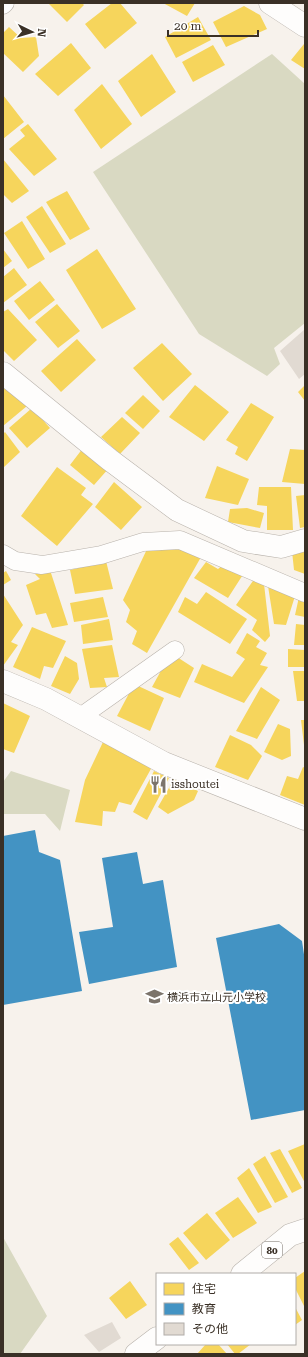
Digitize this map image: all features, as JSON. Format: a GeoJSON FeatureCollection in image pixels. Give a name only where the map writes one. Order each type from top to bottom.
{"type":"FeatureCollection","features":[{"type":"Feature","properties":{"kind":"street"},"geometry":{"type":"LineString","coordinates":[[282,7],[305,26]]}},
{"type":"Feature","properties":{"kind":"street"},"geometry":{"type":"LineString","coordinates":[[3,373],[110,460],[177,510],[244,541],[281,547],[305,540]]}},
{"type":"Feature","properties":{"kind":"street"},"geometry":{"type":"LineString","coordinates":[[3,681],[46,699],[79,718],[164,762],[305,819]]}},
{"type":"Feature","properties":{"kind":"street","name":"80"},"geometry":{"type":"LineString","coordinates":[[243,1273],[290,1235],[305,1230]]}},
{"type":"Feature","properties":{"kind":"street"},"geometry":{"type":"LineString","coordinates":[[136,1354],[156,1339]]}},
{"type":"Feature","properties":{"kind":"lane"},"geometry":{"type":"LineString","coordinates":[[3,554],[15,561],[42,565],[101,555],[143,542],[180,540],[305,593]]}},
{"type":"Feature","properties":{"kind":"lane"},"geometry":{"type":"LineString","coordinates":[[79,718],[175,650]]}},
{"type":"Feature","properties":{"kind":"green space"},"geometry":{"type":"Polygon","coordinates":[[[272,54],[305,84],[305,323],[274,348],[280,364],[267,376],[199,334],[93,172],[272,54]]]}},
{"type":"Feature","properties":{"kind":"green space"},"geometry":{"type":"Polygon","coordinates":[[[11,771],[70,790],[60,831],[45,814],[3,814],[3,782],[11,771]]]}},
{"type":"Feature","properties":{"kind":"green space"},"geometry":{"type":"Polygon","coordinates":[[[3,1237],[47,1316],[20,1354],[3,1354],[3,1237]]]}},
{"type":"Feature","properties":{"kind":"building: 住宅"},"geometry":{"type":"Polygon","coordinates":[[[48,3],[82,3],[84,5],[67,22],[48,3]]]}},
{"type":"Feature","properties":{"kind":"building: 住宅"},"geometry":{"type":"Polygon","coordinates":[[[112,3],[120,3],[137,23],[105,49],[85,24],[112,3]]]}},
{"type":"Feature","properties":{"kind":"building: 住宅"},"geometry":{"type":"Polygon","coordinates":[[[163,3],[195,3],[187,16],[163,3]]]}},
{"type":"Feature","properties":{"kind":"building: 住宅"},"geometry":{"type":"Polygon","coordinates":[[[244,6],[260,15],[267,29],[226,47],[213,22],[244,6]]]}},
{"type":"Feature","properties":{"kind":"building: 住宅"},"geometry":{"type":"Polygon","coordinates":[[[198,17],[211,40],[176,58],[165,37],[198,17]]]}},
{"type":"Feature","properties":{"kind":"building: 住宅"},"geometry":{"type":"Polygon","coordinates":[[[9,27],[21,38],[36,37],[39,56],[23,72],[3,53],[3,33],[9,27]]]}},
{"type":"Feature","properties":{"kind":"building: 住宅"},"geometry":{"type":"Polygon","coordinates":[[[71,43],[91,68],[58,96],[35,74],[71,43]]]}},
{"type":"Feature","properties":{"kind":"building: 住宅"},"geometry":{"type":"Polygon","coordinates":[[[304,44],[305,45],[305,69],[291,60],[304,44]]]}},
{"type":"Feature","properties":{"kind":"building: 住宅"},"geometry":{"type":"Polygon","coordinates":[[[213,45],[225,65],[193,82],[182,62],[213,45]]]}},
{"type":"Feature","properties":{"kind":"building: 住宅"},"geometry":{"type":"Polygon","coordinates":[[[152,54],[176,92],[141,117],[118,81],[152,54]]]}},
{"type":"Feature","properties":{"kind":"building: 住宅"},"geometry":{"type":"Polygon","coordinates":[[[102,84],[132,124],[101,149],[74,110],[102,84]]]}},
{"type":"Feature","properties":{"kind":"building: 住宅"},"geometry":{"type":"Polygon","coordinates":[[[3,95],[24,122],[3,139],[3,95]]]}},
{"type":"Feature","properties":{"kind":"building: 住宅"},"geometry":{"type":"Polygon","coordinates":[[[28,124],[57,159],[34,176],[9,149],[25,136],[20,130],[28,124]]]}},
{"type":"Feature","properties":{"kind":"building: 住宅"},"geometry":{"type":"Polygon","coordinates":[[[3,159],[29,191],[12,203],[3,194],[3,159]]]}},
{"type":"Feature","properties":{"kind":"building: 住宅"},"geometry":{"type":"Polygon","coordinates":[[[67,191],[90,229],[70,240],[46,202],[67,191]]]}},
{"type":"Feature","properties":{"kind":"building: 住宅"},"geometry":{"type":"Polygon","coordinates":[[[42,206],[66,244],[50,253],[26,217],[42,206]]]}},
{"type":"Feature","properties":{"kind":"building: 住宅"},"geometry":{"type":"Polygon","coordinates":[[[22,221],[45,259],[28,269],[4,233],[22,221]]]}},
{"type":"Feature","properties":{"kind":"building: 住宅"},"geometry":{"type":"Polygon","coordinates":[[[3,249],[12,261],[3,268],[3,249]]]}},
{"type":"Feature","properties":{"kind":"building: 住宅"},"geometry":{"type":"Polygon","coordinates":[[[97,249],[136,309],[102,329],[66,270],[97,249]]]}},
{"type":"Feature","properties":{"kind":"building: 住宅"},"geometry":{"type":"Polygon","coordinates":[[[14,268],[27,285],[3,303],[3,277],[14,268]]]}},
{"type":"Feature","properties":{"kind":"building: 住宅"},"geometry":{"type":"Polygon","coordinates":[[[40,281],[55,300],[29,320],[14,301],[40,281]]]}},
{"type":"Feature","properties":{"kind":"building: 住宅"},"geometry":{"type":"Polygon","coordinates":[[[57,304],[80,331],[58,348],[35,322],[57,304]]]}},
{"type":"Feature","properties":{"kind":"building: 住宅"},"geometry":{"type":"Polygon","coordinates":[[[8,309],[37,340],[14,361],[3,350],[3,312],[8,309]]]}},
{"type":"Feature","properties":{"kind":"building: 住宅"},"geometry":{"type":"Polygon","coordinates":[[[77,339],[96,360],[61,392],[41,371],[77,339]]]}},
{"type":"Feature","properties":{"kind":"building: 住宅"},"geometry":{"type":"Polygon","coordinates":[[[162,343],[192,374],[163,401],[133,368],[162,343]]]}},
{"type":"Feature","properties":{"kind":"building: 住宅"},"geometry":{"type":"Polygon","coordinates":[[[3,383],[27,406],[3,426],[3,383]]]}},
{"type":"Feature","properties":{"kind":"building: 住宅"},"geometry":{"type":"Polygon","coordinates":[[[195,385],[229,412],[204,441],[169,417],[195,385]]]}},
{"type":"Feature","properties":{"kind":"building: 住宅"},"geometry":{"type":"Polygon","coordinates":[[[305,385],[305,401],[298,392],[305,385]]]}},
{"type":"Feature","properties":{"kind":"building: 住宅"},"geometry":{"type":"Polygon","coordinates":[[[143,395],[160,411],[143,429],[125,413],[143,395]]]}},
{"type":"Feature","properties":{"kind":"building: 住宅"},"geometry":{"type":"Polygon","coordinates":[[[251,403],[274,417],[247,461],[235,454],[238,447],[226,440],[251,403]]]}},
{"type":"Feature","properties":{"kind":"building: 住宅"},"geometry":{"type":"Polygon","coordinates":[[[32,408],[50,428],[27,448],[9,428],[32,408]]]}},
{"type":"Feature","properties":{"kind":"building: 住宅"},"geometry":{"type":"Polygon","coordinates":[[[122,417],[140,433],[120,454],[101,437],[122,417]]]}},
{"type":"Feature","properties":{"kind":"building: 住宅"},"geometry":{"type":"Polygon","coordinates":[[[5,432],[20,452],[3,468],[3,434],[5,432]]]}},
{"type":"Feature","properties":{"kind":"building: 住宅"},"geometry":{"type":"Polygon","coordinates":[[[83,448],[109,468],[94,485],[70,465],[83,448]]]}},
{"type":"Feature","properties":{"kind":"building: 住宅"},"geometry":{"type":"Polygon","coordinates":[[[290,449],[305,450],[305,484],[282,482],[290,449]]]}},
{"type":"Feature","properties":{"kind":"building: 住宅"},"geometry":{"type":"Polygon","coordinates":[[[217,466],[249,479],[238,505],[205,498],[217,466]]]}},
{"type":"Feature","properties":{"kind":"building: 住宅"},"geometry":{"type":"Polygon","coordinates":[[[57,467],[86,488],[81,495],[93,504],[57,546],[21,516],[57,467]]]}},
{"type":"Feature","properties":{"kind":"building: 住宅"},"geometry":{"type":"Polygon","coordinates":[[[114,482],[142,507],[121,530],[95,507],[114,482]]]}},
{"type":"Feature","properties":{"kind":"building: 住宅"},"geometry":{"type":"Polygon","coordinates":[[[259,487],[291,487],[293,530],[267,530],[267,506],[257,505],[259,487]]]}},
{"type":"Feature","properties":{"kind":"building: 住宅"},"geometry":{"type":"Polygon","coordinates":[[[305,495],[305,527],[300,528],[296,496],[305,495]]]}},
{"type":"Feature","properties":{"kind":"building: 住宅"},"geometry":{"type":"Polygon","coordinates":[[[247,508],[264,513],[260,528],[228,522],[230,509],[247,508]]]}},
{"type":"Feature","properties":{"kind":"building: 住宅"},"geometry":{"type":"Polygon","coordinates":[[[180,544],[201,557],[147,653],[132,644],[137,631],[126,622],[130,610],[123,600],[148,547],[180,544]]]}},
{"type":"Feature","properties":{"kind":"building: 住宅"},"geometry":{"type":"Polygon","coordinates":[[[305,548],[305,574],[294,570],[292,551],[305,548]]]}},
{"type":"Feature","properties":{"kind":"building: 住宅"},"geometry":{"type":"Polygon","coordinates":[[[106,561],[113,589],[75,594],[70,570],[106,561]]]}},
{"type":"Feature","properties":{"kind":"building: 住宅"},"geometry":{"type":"Polygon","coordinates":[[[206,562],[218,569],[224,564],[244,573],[228,598],[194,578],[206,562]]]}},
{"type":"Feature","properties":{"kind":"building: 住宅"},"geometry":{"type":"Polygon","coordinates":[[[50,570],[68,625],[52,628],[46,613],[36,615],[26,585],[40,579],[35,574],[50,570]]]}},
{"type":"Feature","properties":{"kind":"building: 住宅"},"geometry":{"type":"Polygon","coordinates":[[[6,571],[11,580],[3,585],[3,573],[6,571]]]}},
{"type":"Feature","properties":{"kind":"building: 住宅"},"geometry":{"type":"Polygon","coordinates":[[[255,578],[264,584],[270,636],[265,642],[252,630],[257,620],[236,605],[255,578]]]}},
{"type":"Feature","properties":{"kind":"building: 住宅"},"geometry":{"type":"Polygon","coordinates":[[[268,586],[295,596],[286,625],[274,624],[268,586]]]}},
{"type":"Feature","properties":{"kind":"building: 住宅"},"geometry":{"type":"Polygon","coordinates":[[[206,592],[247,619],[230,644],[178,612],[185,597],[197,604],[206,592]]]}},
{"type":"Feature","properties":{"kind":"building: 住宅"},"geometry":{"type":"Polygon","coordinates":[[[3,594],[23,625],[11,642],[18,645],[3,666],[3,594]]]}},
{"type":"Feature","properties":{"kind":"building: 住宅"},"geometry":{"type":"Polygon","coordinates":[[[103,597],[108,617],[74,622],[70,603],[103,597]]]}},
{"type":"Feature","properties":{"kind":"building: 住宅"},"geometry":{"type":"Polygon","coordinates":[[[299,597],[305,600],[305,617],[295,615],[299,597]]]}},
{"type":"Feature","properties":{"kind":"building: 住宅"},"geometry":{"type":"Polygon","coordinates":[[[109,619],[113,640],[83,644],[81,625],[109,619]]]}},
{"type":"Feature","properties":{"kind":"building: 住宅"},"geometry":{"type":"Polygon","coordinates":[[[296,624],[305,625],[305,645],[294,645],[296,624]]]}},
{"type":"Feature","properties":{"kind":"building: 住宅"},"geometry":{"type":"Polygon","coordinates":[[[32,627],[66,641],[53,668],[44,666],[40,679],[13,667],[32,627]]]}},
{"type":"Feature","properties":{"kind":"building: 住宅"},"geometry":{"type":"Polygon","coordinates":[[[247,633],[260,641],[256,647],[267,653],[260,665],[268,667],[244,703],[194,682],[202,664],[232,677],[245,659],[236,653],[247,633]]]}},
{"type":"Feature","properties":{"kind":"building: 住宅"},"geometry":{"type":"Polygon","coordinates":[[[112,645],[119,677],[104,678],[107,687],[90,688],[82,649],[112,645]]]}},
{"type":"Feature","properties":{"kind":"building: 住宅"},"geometry":{"type":"Polygon","coordinates":[[[288,649],[305,650],[305,667],[288,667],[288,649]]]}},
{"type":"Feature","properties":{"kind":"building: 住宅"},"geometry":{"type":"Polygon","coordinates":[[[65,656],[77,663],[79,679],[70,694],[51,686],[65,656]]]}},
{"type":"Feature","properties":{"kind":"building: 住宅"},"geometry":{"type":"Polygon","coordinates":[[[177,657],[194,668],[180,698],[152,687],[163,667],[177,657]]]}},
{"type":"Feature","properties":{"kind":"building: 住宅"},"geometry":{"type":"Polygon","coordinates":[[[293,671],[305,671],[305,701],[297,701],[293,671]]]}},
{"type":"Feature","properties":{"kind":"building: 住宅"},"geometry":{"type":"Polygon","coordinates":[[[134,684],[164,698],[150,731],[117,716],[134,684]]]}},
{"type":"Feature","properties":{"kind":"building: 住宅"},"geometry":{"type":"Polygon","coordinates":[[[261,687],[280,700],[257,739],[236,731],[261,687]]]}},
{"type":"Feature","properties":{"kind":"building: 住宅"},"geometry":{"type":"Polygon","coordinates":[[[3,703],[30,716],[14,753],[3,749],[3,703]]]}},
{"type":"Feature","properties":{"kind":"building: 住宅"},"geometry":{"type":"Polygon","coordinates":[[[301,720],[305,720],[305,745],[304,745],[301,720]]]}},
{"type":"Feature","properties":{"kind":"building: 住宅"},"geometry":{"type":"Polygon","coordinates":[[[278,724],[290,729],[291,756],[282,760],[264,752],[278,724]]]}},
{"type":"Feature","properties":{"kind":"building: 住宅"},"geometry":{"type":"Polygon","coordinates":[[[230,735],[251,745],[262,756],[248,780],[215,767],[230,735]]]}},
{"type":"Feature","properties":{"kind":"building: 住宅"},"geometry":{"type":"Polygon","coordinates":[[[103,742],[152,767],[131,805],[119,802],[115,812],[103,811],[102,826],[75,822],[85,780],[103,742]]]}},
{"type":"Feature","properties":{"kind":"building: 住宅"},"geometry":{"type":"Polygon","coordinates":[[[303,767],[305,768],[305,805],[280,795],[287,776],[298,779],[303,767]]]}},
{"type":"Feature","properties":{"kind":"building: 住宅"},"geometry":{"type":"Polygon","coordinates":[[[154,771],[169,778],[147,820],[133,812],[154,771]]]}},
{"type":"Feature","properties":{"kind":"building: 住宅"},"geometry":{"type":"Polygon","coordinates":[[[174,779],[198,791],[194,800],[168,814],[158,807],[174,779]]]}},
{"type":"Feature","properties":{"kind":"building: 住宅"},"geometry":{"type":"Polygon","coordinates":[[[305,1144],[305,1183],[288,1151],[305,1144]]]}},
{"type":"Feature","properties":{"kind":"building: 住宅"},"geometry":{"type":"Polygon","coordinates":[[[280,1149],[302,1188],[292,1193],[270,1153],[280,1149]]]}},
{"type":"Feature","properties":{"kind":"building: 住宅"},"geometry":{"type":"Polygon","coordinates":[[[265,1156],[288,1197],[275,1203],[253,1164],[265,1156]]]}},
{"type":"Feature","properties":{"kind":"building: 住宅"},"geometry":{"type":"Polygon","coordinates":[[[249,1168],[272,1207],[258,1213],[237,1178],[249,1168]]]}},
{"type":"Feature","properties":{"kind":"building: 住宅"},"geometry":{"type":"Polygon","coordinates":[[[238,1197],[257,1223],[233,1238],[215,1213],[238,1197]]]}},
{"type":"Feature","properties":{"kind":"building: 住宅"},"geometry":{"type":"Polygon","coordinates":[[[207,1213],[230,1240],[206,1260],[183,1233],[207,1213]]]}},
{"type":"Feature","properties":{"kind":"building: 住宅"},"geometry":{"type":"Polygon","coordinates":[[[178,1237],[199,1263],[189,1270],[169,1244],[178,1237]]]}},
{"type":"Feature","properties":{"kind":"building: 住宅"},"geometry":{"type":"Polygon","coordinates":[[[305,1271],[305,1308],[296,1290],[296,1277],[305,1271]]]}},
{"type":"Feature","properties":{"kind":"building: 住宅"},"geometry":{"type":"Polygon","coordinates":[[[130,1281],[147,1305],[126,1319],[109,1298],[130,1281]]]}},
{"type":"Feature","properties":{"kind":"building: 住宅"},"geometry":{"type":"Polygon","coordinates":[[[296,1309],[302,1320],[296,1324],[296,1309]]]}},
{"type":"Feature","properties":{"kind":"building: 住宅"},"geometry":{"type":"Polygon","coordinates":[[[205,1345],[219,1345],[227,1354],[197,1354],[205,1345]]]}},
{"type":"Feature","properties":{"kind":"building: 住宅"},"geometry":{"type":"Polygon","coordinates":[[[228,1345],[250,1345],[238,1354],[235,1354],[228,1345]]]}},
{"type":"Feature","properties":{"kind":"building: 教育"},"geometry":{"type":"Polygon","coordinates":[[[35,830],[39,852],[60,860],[82,991],[3,1005],[3,836],[35,830]]]}},
{"type":"Feature","properties":{"kind":"building: 教育"},"geometry":{"type":"Polygon","coordinates":[[[137,852],[143,884],[163,880],[177,967],[89,984],[79,932],[113,927],[102,858],[137,852]]]}},
{"type":"Feature","properties":{"kind":"building: 教育"},"geometry":{"type":"Polygon","coordinates":[[[279,924],[302,941],[305,961],[305,1110],[251,1120],[216,938],[279,924]]]}},
{"type":"Feature","properties":{"kind":"building: その他"},"geometry":{"type":"Polygon","coordinates":[[[305,329],[305,374],[299,379],[280,351],[305,329]]]}},
{"type":"Feature","properties":{"kind":"building: その他"},"geometry":{"type":"Polygon","coordinates":[[[112,1322],[121,1338],[99,1352],[84,1335],[112,1322]]]}},
{"type":"Feature","properties":{"kind":"place","name":"isshoutei"},"geometry":{"type":"Point","coordinates":[158,784]}},
{"type":"Feature","properties":{"kind":"place","name":"横浜市立山元小学校"},"geometry":{"type":"Point","coordinates":[154,997]}}]}
